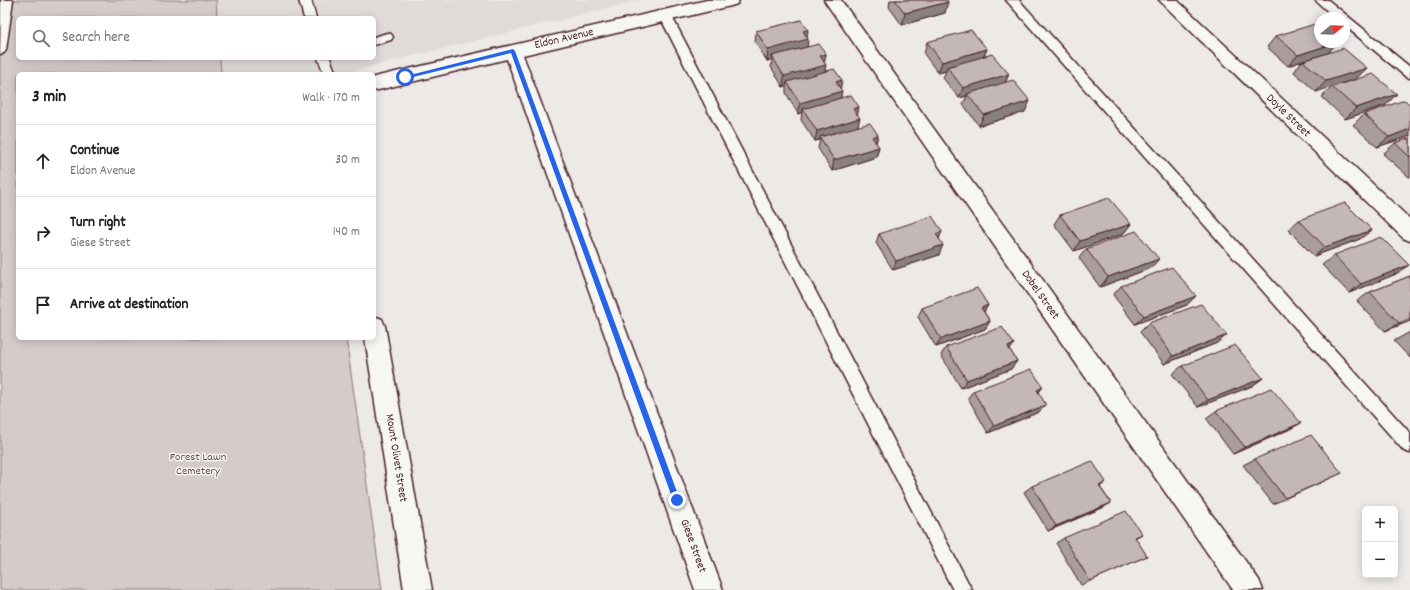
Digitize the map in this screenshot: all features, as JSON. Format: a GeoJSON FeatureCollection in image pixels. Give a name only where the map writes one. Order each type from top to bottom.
{"type":"FeatureCollection","features":[{"type":"Feature","properties":{"kind":"street","name":"Eldon Avenue"},"geometry":{"type":"LineString","coordinates":[[376,84],[731,0]]}},
{"type":"Feature","properties":{"kind":"street","name":"Dobel Street"},"geometry":{"type":"LineString","coordinates":[[832,0],[1249,590]]}},
{"type":"Feature","properties":{"kind":"street","name":"Doyle Street"},"geometry":{"type":"LineString","coordinates":[[1167,0],[1410,232]]}},
{"type":"Feature","properties":{"kind":"street","name":"Giese Street"},"geometry":{"type":"LineString","coordinates":[[513,51],[709,590]]}},
{"type":"Feature","properties":{"kind":"street","name":"Mount Olivet Street"},"geometry":{"type":"LineString","coordinates":[[376,338],[418,590]]}},
{"type":"Feature","properties":{"kind":"lane"},"geometry":{"type":"LineString","coordinates":[[0,50],[7,0]]}},
{"type":"Feature","properties":{"kind":"lane"},"geometry":{"type":"LineString","coordinates":[[306,0],[310,16]]}},
{"type":"Feature","properties":{"kind":"lane"},"geometry":{"type":"LineString","coordinates":[[1012,0],[1410,445]]}},
{"type":"Feature","properties":{"kind":"lane"},"geometry":{"type":"LineString","coordinates":[[1321,0],[1336,12]]}},
{"type":"Feature","properties":{"kind":"lane"},"geometry":{"type":"LineString","coordinates":[[665,15],[963,590]]}},
{"type":"Feature","properties":{"kind":"lane"},"geometry":{"type":"LineString","coordinates":[[1350,24],[1410,74]]}},
{"type":"Feature","properties":{"kind":"lane"},"geometry":{"type":"LineString","coordinates":[[376,40],[387,37]]}},
{"type":"Feature","properties":{"kind":"lane"},"geometry":{"type":"LineString","coordinates":[[325,60],[329,72]]}},
{"type":"Feature","properties":{"kind":"shaded area"},"geometry":{"type":"Polygon","coordinates":[[[216,0],[640,0],[348,72],[221,72],[220,60],[376,60],[376,16],[218,16],[216,0]]]}},
{"type":"Feature","properties":{"kind":"green space","name":"Forest Lawn Cemetery"},"geometry":{"type":"Polygon","coordinates":[[[0,0],[216,0],[217,16],[16,16],[16,60],[220,60],[221,72],[16,72],[16,340],[346,340],[382,590],[0,590],[0,0]]]}},
{"type":"Feature","properties":{"kind":"building"},"geometry":{"type":"Polygon","coordinates":[[[895,0],[947,0],[948,2],[905,13],[895,0]]]}},
{"type":"Feature","properties":{"kind":"building"},"geometry":{"type":"Polygon","coordinates":[[[801,20],[808,30],[803,31],[808,39],[768,50],[756,31],[801,20]]]}},
{"type":"Feature","properties":{"kind":"building"},"geometry":{"type":"Polygon","coordinates":[[[1314,24],[1314,48],[1320,48],[1298,55],[1276,36],[1314,24]]]}},
{"type":"Feature","properties":{"kind":"building"},"geometry":{"type":"Polygon","coordinates":[[[971,30],[987,49],[942,62],[927,42],[971,30]]]}},
{"type":"Feature","properties":{"kind":"building"},"geometry":{"type":"Polygon","coordinates":[[[819,44],[826,54],[820,56],[826,65],[784,76],[772,56],[819,44]]]}},
{"type":"Feature","properties":{"kind":"building"},"geometry":{"type":"Polygon","coordinates":[[[1343,48],[1367,68],[1326,81],[1303,61],[1343,48]]]}},
{"type":"Feature","properties":{"kind":"building"},"geometry":{"type":"Polygon","coordinates":[[[992,54],[1009,74],[963,88],[947,67],[992,54]]]}},
{"type":"Feature","properties":{"kind":"building"},"geometry":{"type":"Polygon","coordinates":[[[834,69],[842,80],[836,82],[842,91],[800,103],[787,82],[834,69]]]}},
{"type":"Feature","properties":{"kind":"building"},"geometry":{"type":"Polygon","coordinates":[[[1373,74],[1397,94],[1356,108],[1332,87],[1373,74]]]}},
{"type":"Feature","properties":{"kind":"building"},"geometry":{"type":"Polygon","coordinates":[[[1013,80],[1030,101],[984,115],[967,94],[1013,80]]]}},
{"type":"Feature","properties":{"kind":"building"},"geometry":{"type":"Polygon","coordinates":[[[851,95],[859,107],[853,109],[860,118],[817,131],[803,109],[851,95]]]}},
{"type":"Feature","properties":{"kind":"building"},"geometry":{"type":"Polygon","coordinates":[[[1405,100],[1410,105],[1410,129],[1389,137],[1364,114],[1405,100]]]}},
{"type":"Feature","properties":{"kind":"building"},"geometry":{"type":"Polygon","coordinates":[[[870,123],[878,135],[872,137],[879,147],[834,160],[820,137],[870,123]]]}},
{"type":"Feature","properties":{"kind":"building"},"geometry":{"type":"Polygon","coordinates":[[[1410,138],[1410,157],[1395,143],[1410,138]]]}},
{"type":"Feature","properties":{"kind":"building"},"geometry":{"type":"Polygon","coordinates":[[[1109,198],[1131,224],[1080,241],[1060,215],[1109,198]]]}},
{"type":"Feature","properties":{"kind":"building"},"geometry":{"type":"Polygon","coordinates":[[[1345,203],[1372,230],[1325,247],[1299,220],[1345,203]]]}},
{"type":"Feature","properties":{"kind":"building"},"geometry":{"type":"Polygon","coordinates":[[[932,216],[942,231],[936,234],[943,245],[896,261],[879,234],[932,216]]]}},
{"type":"Feature","properties":{"kind":"building"},"geometry":{"type":"Polygon","coordinates":[[[1136,231],[1159,259],[1108,277],[1086,249],[1136,231]]]}},
{"type":"Feature","properties":{"kind":"building"},"geometry":{"type":"Polygon","coordinates":[[[1381,237],[1409,265],[1361,284],[1334,255],[1381,237]]]}},
{"type":"Feature","properties":{"kind":"building"},"geometry":{"type":"Polygon","coordinates":[[[1172,267],[1196,296],[1144,316],[1121,286],[1172,267]]]}},
{"type":"Feature","properties":{"kind":"building"},"geometry":{"type":"Polygon","coordinates":[[[1410,276],[1410,318],[1399,323],[1370,292],[1410,276]]]}},
{"type":"Feature","properties":{"kind":"building"},"geometry":{"type":"Polygon","coordinates":[[[977,288],[988,305],[981,308],[990,321],[941,339],[922,308],[977,288]]]}},
{"type":"Feature","properties":{"kind":"building"},"geometry":{"type":"Polygon","coordinates":[[[1201,304],[1227,335],[1173,356],[1149,323],[1201,304]]]}},
{"type":"Feature","properties":{"kind":"building"},"geometry":{"type":"Polygon","coordinates":[[[1002,327],[1014,344],[1008,347],[1017,361],[967,380],[946,347],[1002,327]]]}},
{"type":"Feature","properties":{"kind":"building"},"geometry":{"type":"Polygon","coordinates":[[[1235,345],[1263,378],[1208,400],[1182,366],[1235,345]]]}},
{"type":"Feature","properties":{"kind":"building"},"geometry":{"type":"Polygon","coordinates":[[[1031,369],[1043,387],[1037,390],[1046,405],[994,426],[973,391],[1031,369]]]}},
{"type":"Feature","properties":{"kind":"building"},"geometry":{"type":"Polygon","coordinates":[[[1271,388],[1301,423],[1245,447],[1216,411],[1271,388]]]}},
{"type":"Feature","properties":{"kind":"building"},"geometry":{"type":"Polygon","coordinates":[[[1311,435],[1342,473],[1285,498],[1255,459],[1311,435]]]}},
{"type":"Feature","properties":{"kind":"building"},"geometry":{"type":"Polygon","coordinates":[[[1092,461],[1106,482],[1099,486],[1111,503],[1056,526],[1032,486],[1092,461]]]}},
{"type":"Feature","properties":{"kind":"building"},"geometry":{"type":"Polygon","coordinates":[[[1126,511],[1142,534],[1135,537],[1147,556],[1090,581],[1064,538],[1126,511]]]}},
{"type":"Feature","properties":{"kind":"route"},"geometry":{"type":"LineString","coordinates":[[405,77],[513,51],[677,500]]}}]}
